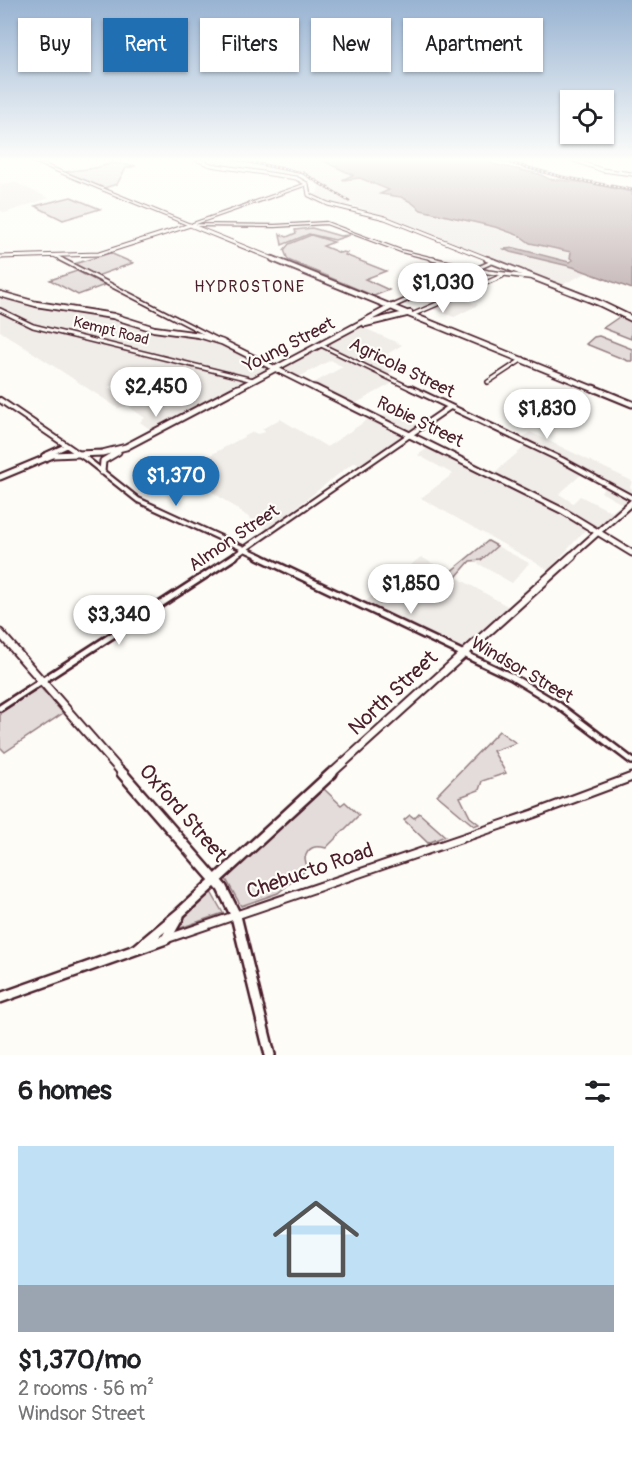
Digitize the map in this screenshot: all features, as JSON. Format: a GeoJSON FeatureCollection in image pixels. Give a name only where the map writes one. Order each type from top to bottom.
{"type":"FeatureCollection","features":[{"type":"Feature","properties":{"kind":"main road"},"geometry":{"type":"LineString","coordinates":[[348,208],[385,218],[632,319]]}},
{"type":"Feature","properties":{"kind":"main road"},"geometry":{"type":"LineString","coordinates":[[0,257],[71,256],[111,251],[190,225],[632,404]]}},
{"type":"Feature","properties":{"kind":"main road"},"geometry":{"type":"LineString","coordinates":[[63,261],[64,258],[71,256]]}},
{"type":"Feature","properties":{"kind":"main road"},"geometry":{"type":"LineString","coordinates":[[0,295],[34,306],[93,314],[136,325],[220,341]]}},
{"type":"Feature","properties":{"kind":"main road","name":"Young Street"},"geometry":{"type":"LineString","coordinates":[[0,477],[34,461],[60,454],[108,452],[126,447],[393,306]]}},
{"type":"Feature","properties":{"kind":"main road","name":"Young Street"},"geometry":{"type":"LineString","coordinates":[[350,330],[412,313]]}},
{"type":"Feature","properties":{"kind":"main road","name":"Robie Street"},"geometry":{"type":"LineString","coordinates":[[220,341],[599,531],[632,553]]}},
{"type":"Feature","properties":{"kind":"main road"},"geometry":{"type":"LineString","coordinates":[[262,376],[289,375]]}},
{"type":"Feature","properties":{"kind":"main road"},"geometry":{"type":"LineString","coordinates":[[102,472],[103,462],[126,447]]}},
{"type":"Feature","properties":{"kind":"main road","name":"North Street"},"geometry":{"type":"LineString","coordinates":[[137,949],[339,769],[632,500]]}},
{"type":"Feature","properties":{"kind":"main road","name":"Oxford Street"},"geometry":{"type":"LineString","coordinates":[[0,633],[216,879],[236,915],[270,1055]]}},
{"type":"Feature","properties":{"kind":"main road","name":"North Street"},"geometry":{"type":"LineString","coordinates":[[166,939],[180,913]]}},
{"type":"Feature","properties":{"kind":"main road","name":"Chebucto Road"},"geometry":{"type":"LineString","coordinates":[[0,998],[166,939]]}},
{"type":"Feature","properties":{"kind":"street"},"geometry":{"type":"LineString","coordinates":[[149,208],[190,225],[267,227],[328,225],[391,249],[475,270],[541,280]]}},
{"type":"Feature","properties":{"kind":"street"},"geometry":{"type":"LineString","coordinates":[[190,225],[236,208]]}},
{"type":"Feature","properties":{"kind":"street","name":"Robie Street"},"geometry":{"type":"LineString","coordinates":[[55,256],[220,341]]}},
{"type":"Feature","properties":{"kind":"street","name":"Young Street"},"geometry":{"type":"LineString","coordinates":[[393,306],[494,261]]}},
{"type":"Feature","properties":{"kind":"street"},"geometry":{"type":"LineString","coordinates":[[412,313],[502,275],[536,278]]}},
{"type":"Feature","properties":{"kind":"street","name":"Kempt Road"},"geometry":{"type":"LineString","coordinates":[[0,310],[33,326],[253,380]]}},
{"type":"Feature","properties":{"kind":"street"},"geometry":{"type":"LineString","coordinates":[[192,325],[195,328],[192,334]]}},
{"type":"Feature","properties":{"kind":"street","name":"Agricola Street"},"geometry":{"type":"LineString","coordinates":[[321,345],[562,460],[632,500]]}},
{"type":"Feature","properties":{"kind":"street"},"geometry":{"type":"LineString","coordinates":[[488,382],[523,359]]}},
{"type":"Feature","properties":{"kind":"street","name":"Windsor Street"},"geometry":{"type":"LineString","coordinates":[[0,400],[138,500],[463,653],[535,690],[632,761]]}},
{"type":"Feature","properties":{"kind":"street","name":"Almon Street"},"geometry":{"type":"LineString","coordinates":[[0,708],[245,549],[322,497],[407,434],[450,407]]}},
{"type":"Feature","properties":{"kind":"street"},"geometry":{"type":"LineString","coordinates":[[34,461],[66,446]]}},
{"type":"Feature","properties":{"kind":"street","name":"Chebucto Road"},"geometry":{"type":"LineString","coordinates":[[166,939],[632,777]]}},
{"type":"Feature","properties":{"kind":"shaded area"},"geometry":{"type":"Polygon","coordinates":[[[0,208],[19,208],[5,213],[0,208]]]}},
{"type":"Feature","properties":{"kind":"shaded area"},"geometry":{"type":"Polygon","coordinates":[[[39,208],[100,209],[63,220],[39,208]]]}},
{"type":"Feature","properties":{"kind":"shaded area"},"geometry":{"type":"Polygon","coordinates":[[[361,208],[419,208],[485,224],[522,239],[572,252],[573,259],[569,262],[573,267],[588,272],[560,286],[361,208]]]}},
{"type":"Feature","properties":{"kind":"shaded area"},"geometry":{"type":"Polygon","coordinates":[[[419,208],[632,208],[632,289],[573,267],[504,249],[515,248],[569,262],[573,260],[570,258],[571,252],[530,243],[520,236],[495,227],[419,208]]]}},
{"type":"Feature","properties":{"kind":"shaded area"},"geometry":{"type":"Polygon","coordinates":[[[312,228],[340,236],[350,235],[335,240],[309,234],[282,245],[280,234],[287,237],[296,233],[295,230],[312,228]]]}},
{"type":"Feature","properties":{"kind":"shaded area"},"geometry":{"type":"Polygon","coordinates":[[[311,235],[334,242],[323,246],[340,253],[347,253],[345,255],[386,271],[365,279],[389,290],[374,296],[288,260],[284,250],[289,244],[311,235]]]}},
{"type":"Feature","properties":{"kind":"shaded area"},"geometry":{"type":"Polygon","coordinates":[[[110,253],[133,263],[97,276],[74,264],[110,253]]]}},
{"type":"Feature","properties":{"kind":"shaded area"},"geometry":{"type":"Polygon","coordinates":[[[77,271],[105,285],[78,295],[50,280],[77,271]]]}},
{"type":"Feature","properties":{"kind":"shaded area"},"geometry":{"type":"Polygon","coordinates":[[[0,289],[34,300],[116,315],[153,327],[202,330],[277,368],[151,430],[140,422],[145,418],[128,406],[118,408],[0,331],[0,289]],[[146,370],[108,387],[132,398],[159,378],[146,370]]]}},
{"type":"Feature","properties":{"kind":"shaded area"},"geometry":{"type":"Polygon","coordinates":[[[458,297],[478,305],[454,317],[431,308],[458,297]]]}},
{"type":"Feature","properties":{"kind":"shaded area"},"geometry":{"type":"Polygon","coordinates":[[[622,315],[632,320],[631,339],[603,328],[622,315]]]}},
{"type":"Feature","properties":{"kind":"shaded area"},"geometry":{"type":"Polygon","coordinates":[[[362,327],[402,345],[387,354],[403,363],[387,375],[396,381],[351,406],[310,385],[343,367],[331,360],[297,378],[277,368],[362,327]]]}},
{"type":"Feature","properties":{"kind":"shaded area"},"geometry":{"type":"Polygon","coordinates":[[[599,336],[632,349],[632,361],[586,344],[599,336]]]}},
{"type":"Feature","properties":{"kind":"shaded area"},"geometry":{"type":"Polygon","coordinates":[[[386,414],[393,418],[398,416],[421,426],[408,432],[409,436],[367,468],[354,462],[267,530],[210,490],[216,483],[217,477],[196,463],[253,432],[257,434],[266,432],[262,429],[280,419],[327,447],[373,416],[379,419],[386,414]]]}},
{"type":"Feature","properties":{"kind":"shaded area"},"geometry":{"type":"Polygon","coordinates":[[[530,432],[632,481],[630,487],[632,502],[599,532],[492,475],[528,444],[520,440],[530,432]],[[583,473],[559,494],[573,503],[580,496],[612,512],[622,504],[601,492],[606,486],[583,473]]]}},
{"type":"Feature","properties":{"kind":"shaded area"},"geometry":{"type":"Polygon","coordinates":[[[429,447],[466,464],[586,529],[549,570],[421,498],[453,474],[418,455],[429,447]]]}},
{"type":"Feature","properties":{"kind":"shaded area"},"geometry":{"type":"Polygon","coordinates":[[[488,541],[497,546],[481,560],[470,561],[456,577],[449,573],[488,541]]]}},
{"type":"Feature","properties":{"kind":"shaded area"},"geometry":{"type":"Polygon","coordinates":[[[497,546],[529,563],[512,583],[474,561],[481,560],[497,546]]]}},
{"type":"Feature","properties":{"kind":"shaded area"},"geometry":{"type":"Polygon","coordinates":[[[421,557],[509,607],[460,650],[362,604],[421,557]]]}},
{"type":"Feature","properties":{"kind":"shaded area"},"geometry":{"type":"Polygon","coordinates":[[[40,687],[63,713],[5,752],[0,747],[0,713],[40,687]]]}},
{"type":"Feature","properties":{"kind":"shaded area"},"geometry":{"type":"Polygon","coordinates":[[[499,731],[516,743],[493,751],[506,773],[482,781],[479,790],[460,797],[470,817],[479,824],[474,826],[437,795],[499,731]]]}},
{"type":"Feature","properties":{"kind":"shaded area"},"geometry":{"type":"Polygon","coordinates":[[[324,789],[341,805],[345,802],[359,815],[326,848],[310,849],[305,858],[307,869],[278,893],[241,906],[226,879],[324,789]]]}},
{"type":"Feature","properties":{"kind":"shaded area"},"geometry":{"type":"Polygon","coordinates":[[[419,813],[445,836],[428,843],[404,820],[410,815],[414,818],[419,813]]]}},
{"type":"Feature","properties":{"kind":"shaded area"},"geometry":{"type":"Polygon","coordinates":[[[211,892],[223,913],[175,930],[183,916],[211,892]]]}},
{"type":"Feature","properties":{"kind":"district","name":"HYDROSTONE"},"geometry":{"type":"Point","coordinates":[250,287]}}]}
